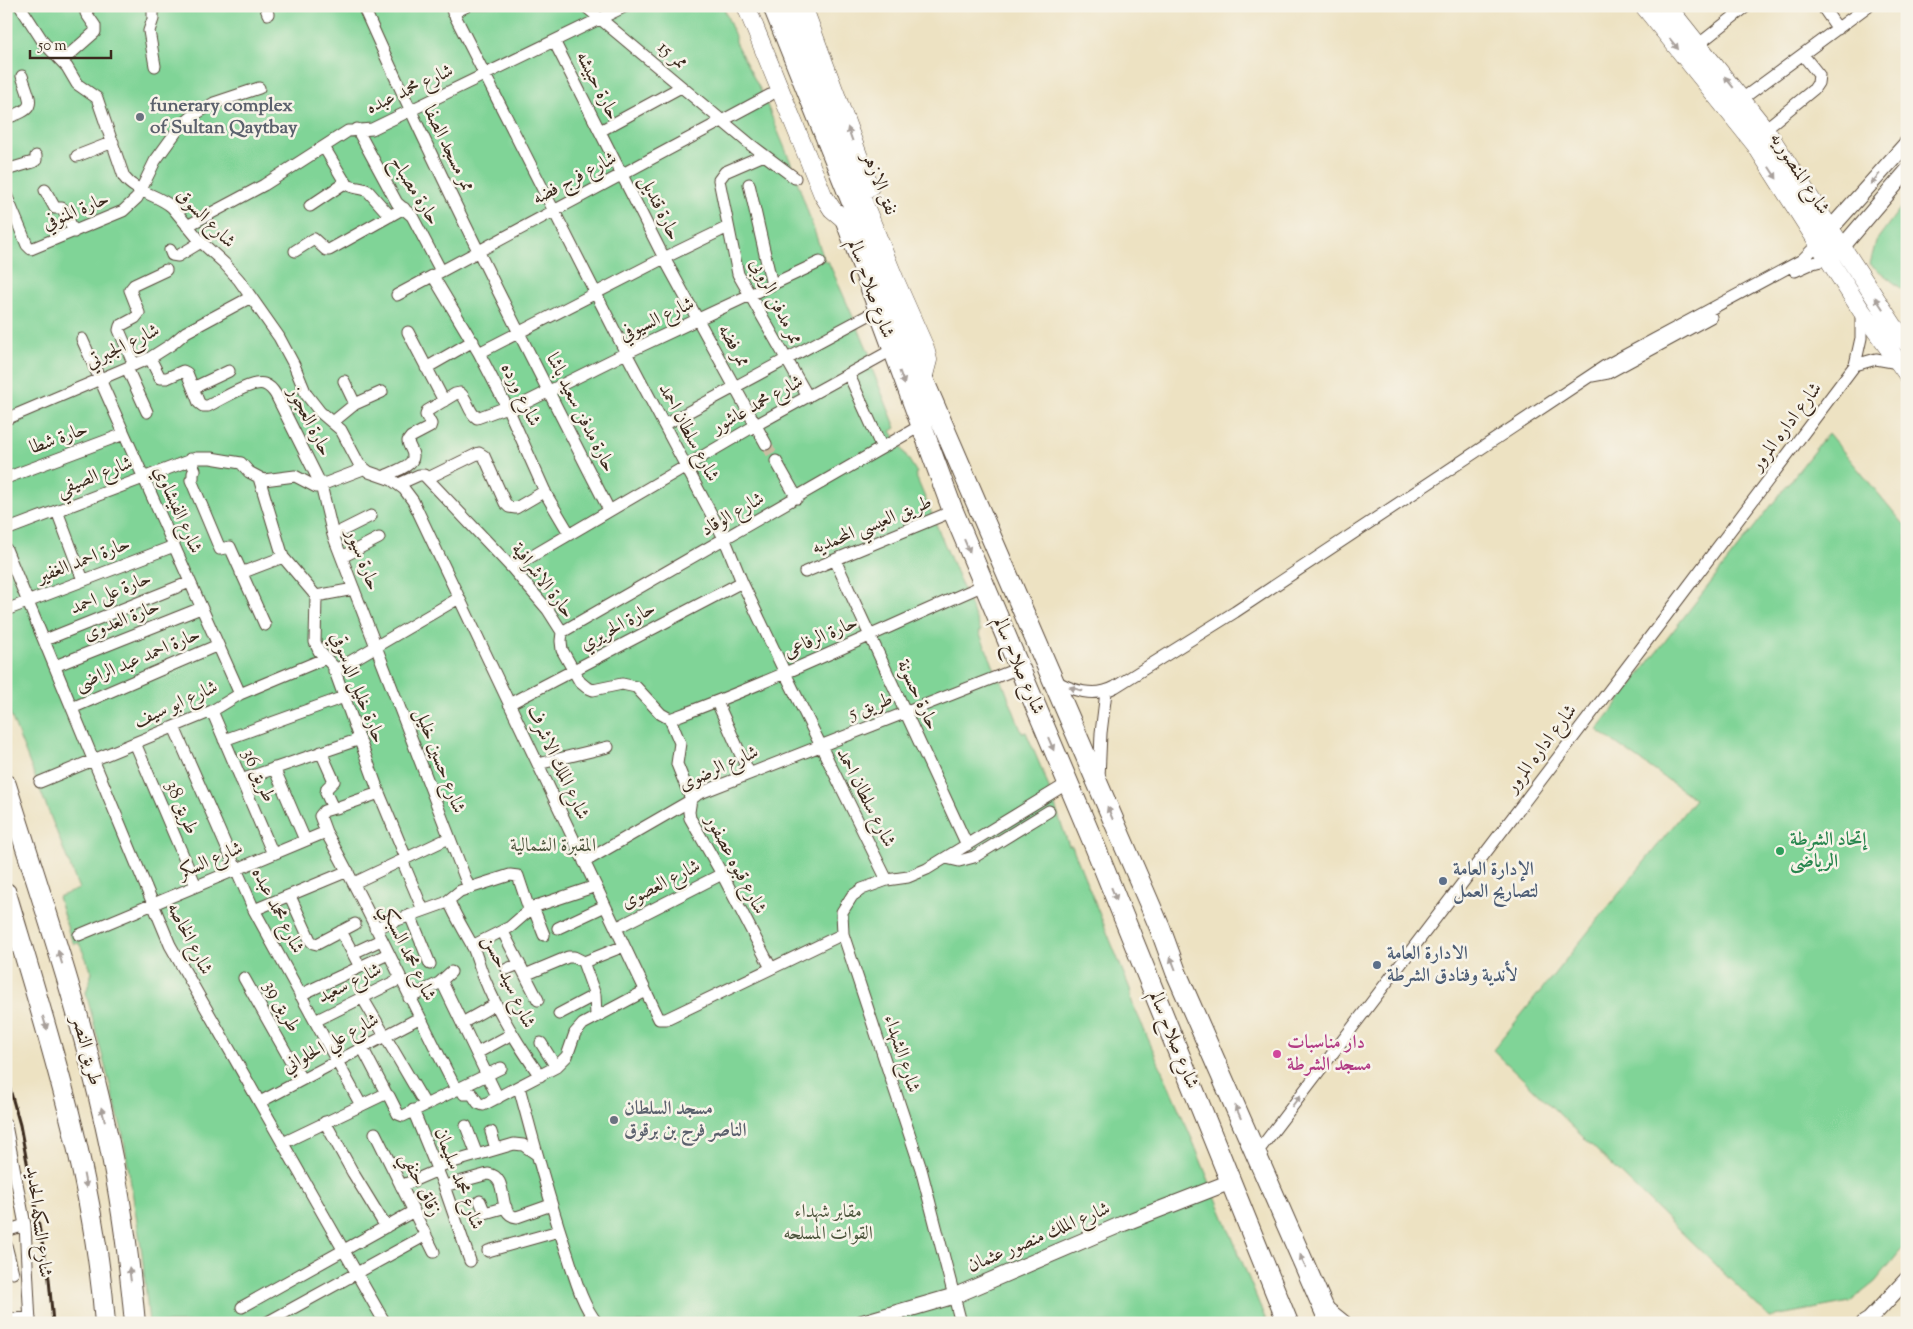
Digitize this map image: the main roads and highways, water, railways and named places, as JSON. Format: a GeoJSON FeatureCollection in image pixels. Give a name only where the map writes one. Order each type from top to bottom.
{"type":"FeatureCollection","features":[{"type":"Feature","properties":{"kind":"highway","name":"شارع صلاح سالم"},"geometry":{"type":"LineString","coordinates":[[758,6],[845,220],[953,511],[1068,783],[1288,1323]]}},
{"type":"Feature","properties":{"kind":"highway","name":"شارع صلاح سالم"},"geometry":{"type":"LineString","coordinates":[[773,6],[923,379],[1160,928],[1176,972],[1325,1317]]}},
{"type":"Feature","properties":{"kind":"highway","name":"طريق النصر"},"geometry":{"type":"LineString","coordinates":[[6,785],[69,988],[105,1123],[124,1218],[135,1323]]}},
{"type":"Feature","properties":{"kind":"highway","name":"طريق النصر"},"geometry":{"type":"LineString","coordinates":[[6,893],[15,952],[63,1082],[77,1139],[97,1253],[105,1323]]}},
{"type":"Feature","properties":{"kind":"main road"},"geometry":{"type":"LineString","coordinates":[[734,6],[770,95],[785,124],[800,137]]}},
{"type":"Feature","properties":{"kind":"main road"},"geometry":{"type":"LineString","coordinates":[[746,6],[827,202],[845,220]]}},
{"type":"Feature","properties":{"kind":"main road","name":"نفق الازهر"},"geometry":{"type":"LineString","coordinates":[[784,6],[927,354],[927,365],[923,379]]}},
{"type":"Feature","properties":{"kind":"main road"},"geometry":{"type":"LineString","coordinates":[[803,6],[894,254],[896,264],[895,280]]}},
{"type":"Feature","properties":{"kind":"main road","name":"شارع المنصوريه"},"geometry":{"type":"LineString","coordinates":[[1644,6],[1755,144],[1861,310],[1902,368]]}},
{"type":"Feature","properties":{"kind":"main road","name":"شارع المنصوريه"},"geometry":{"type":"LineString","coordinates":[[1667,6],[1699,44],[1765,130],[1843,246],[1893,325],[1907,343]]}},
{"type":"Feature","properties":{"kind":"main road"},"geometry":{"type":"LineString","coordinates":[[1818,243],[1907,143]]}},
{"type":"Feature","properties":{"kind":"main road"},"geometry":{"type":"LineString","coordinates":[[1829,259],[1843,246],[1907,171]]}},
{"type":"Feature","properties":{"kind":"main road"},"geometry":{"type":"LineString","coordinates":[[1879,336],[1893,325]]}},
{"type":"Feature","properties":{"kind":"main road","name":"شارع الملك منصور عثمان"},"geometry":{"type":"LineString","coordinates":[[861,1323],[954,1296],[1122,1224],[1230,1182]]}},
{"type":"Feature","properties":{"kind":"main road"},"geometry":{"type":"LineString","coordinates":[[1864,1323],[1907,1279]]}},
{"type":"Feature","properties":{"kind":"main road"},"geometry":{"type":"LineString","coordinates":[[1880,1323],[1907,1290]]}},
{"type":"Feature","properties":{"kind":"main road"},"geometry":{"type":"LineString","coordinates":[[1325,1317],[1344,1323]]}},
{"type":"Feature","properties":{"kind":"tunnel"},"geometry":{"type":"LineString","coordinates":[[766,444],[776,461]]}},
{"type":"Feature","properties":{"kind":"railway"},"geometry":{"type":"LineString","coordinates":[[6,1075],[20,1125],[49,1279],[53,1323]]}},
{"type":"Feature","properties":{"kind":"place","name":"funerary complex of Sultan Qaytbay"},"geometry":{"type":"Point","coordinates":[140,117]}},
{"type":"Feature","properties":{"kind":"place","name":"إتحاد الشرطة الرياضى"},"geometry":{"type":"Point","coordinates":[1780,851]}},
{"type":"Feature","properties":{"kind":"place","name":"الإدارة العامة لتصاريح العمل"},"geometry":{"type":"Point","coordinates":[1443,881]}},
{"type":"Feature","properties":{"kind":"place","name":"الادارة العامة لأندية وفنادق الشرطة"},"geometry":{"type":"Point","coordinates":[1377,965]}},
{"type":"Feature","properties":{"kind":"place","name":"دار مناسبات مسجد الشرطة"},"geometry":{"type":"Point","coordinates":[1277,1054]}},
{"type":"Feature","properties":{"kind":"place","name":"مسجد السلطان الناصر فرج بن برقوق"},"geometry":{"type":"Point","coordinates":[614,1120]}},
{"type":"Feature","properties":{"kind":"park label","name":"المقبرة الشمالية"},"geometry":{"type":"Point","coordinates":[553,846]}},
{"type":"Feature","properties":{"kind":"park label","name":"مقابر شهداء القوات المسلحه"},"geometry":{"type":"Point","coordinates":[828,1223]}}]}
